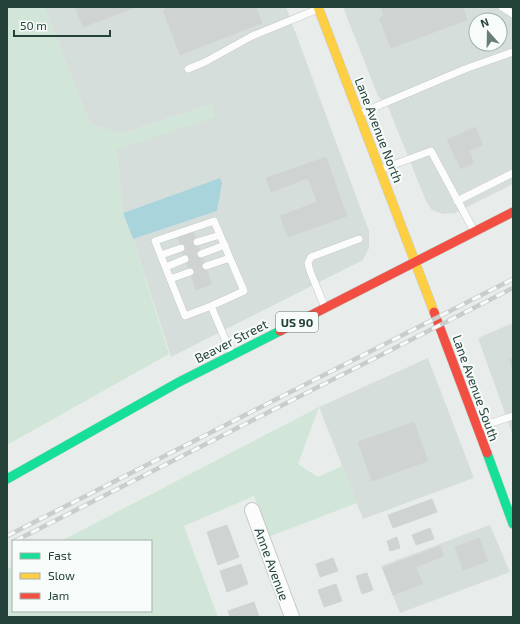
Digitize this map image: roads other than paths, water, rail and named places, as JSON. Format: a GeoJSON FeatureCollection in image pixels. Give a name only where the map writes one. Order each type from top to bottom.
{"type":"FeatureCollection","features":[{"type":"Feature","properties":{"kind":"main road","name":"Lane Avenue North"},"geometry":{"type":"LineString","coordinates":[[318,8],[415,261]]}},
{"type":"Feature","properties":{"kind":"main road","name":"Beaver Street"},"geometry":{"type":"LineString","coordinates":[[7,479],[179,382],[513,212]]}},
{"type":"Feature","properties":{"kind":"main road","name":"Lane Avenue South"},"geometry":{"type":"LineString","coordinates":[[415,261],[513,524]]}},
{"type":"Feature","properties":{"kind":"street","name":"Anne Avenue"},"geometry":{"type":"LineString","coordinates":[[252,510],[292,617]]}},
{"type":"Feature","properties":{"kind":"lane"},"geometry":{"type":"LineString","coordinates":[[502,7],[513,14]]}},
{"type":"Feature","properties":{"kind":"lane"},"geometry":{"type":"LineString","coordinates":[[188,69],[205,62],[252,36],[318,8]]}},
{"type":"Feature","properties":{"kind":"lane"},"geometry":{"type":"LineString","coordinates":[[359,114],[464,70],[513,52]]}},
{"type":"Feature","properties":{"kind":"lane"},"geometry":{"type":"LineString","coordinates":[[380,169],[431,151],[475,232]]}},
{"type":"Feature","properties":{"kind":"lane"},"geometry":{"type":"LineString","coordinates":[[457,200],[513,173]]}},
{"type":"Feature","properties":{"kind":"lane"},"geometry":{"type":"LineString","coordinates":[[214,220],[225,245],[244,291],[185,316],[155,241],[214,220]]}},
{"type":"Feature","properties":{"kind":"lane"},"geometry":{"type":"LineString","coordinates":[[197,242],[220,234]]}},
{"type":"Feature","properties":{"kind":"lane"},"geometry":{"type":"LineString","coordinates":[[325,307],[310,271],[308,263],[311,257],[359,240]]}},
{"type":"Feature","properties":{"kind":"lane"},"geometry":{"type":"LineString","coordinates":[[201,254],[225,245]]}},
{"type":"Feature","properties":{"kind":"lane"},"geometry":{"type":"LineString","coordinates":[[161,255],[181,248]]}},
{"type":"Feature","properties":{"kind":"lane"},"geometry":{"type":"LineString","coordinates":[[206,266],[230,258]]}},
{"type":"Feature","properties":{"kind":"lane"},"geometry":{"type":"LineString","coordinates":[[166,267],[185,259]]}},
{"type":"Feature","properties":{"kind":"lane"},"geometry":{"type":"LineString","coordinates":[[170,279],[190,272]]}},
{"type":"Feature","properties":{"kind":"lane"},"geometry":{"type":"LineString","coordinates":[[211,306],[232,355]]}},
{"type":"Feature","properties":{"kind":"lane"},"geometry":{"type":"LineString","coordinates":[[477,428],[513,416]]}},
{"type":"Feature","properties":{"kind":"water"},"geometry":{"type":"Polygon","coordinates":[[[220,178],[222,183],[217,211],[133,239],[123,213],[220,178]]]}},
{"type":"Feature","properties":{"kind":"railway"},"geometry":{"type":"LineString","coordinates":[[7,536],[513,279]]}},
{"type":"Feature","properties":{"kind":"railway"},"geometry":{"type":"LineString","coordinates":[[17,540],[513,288]]}}]}
